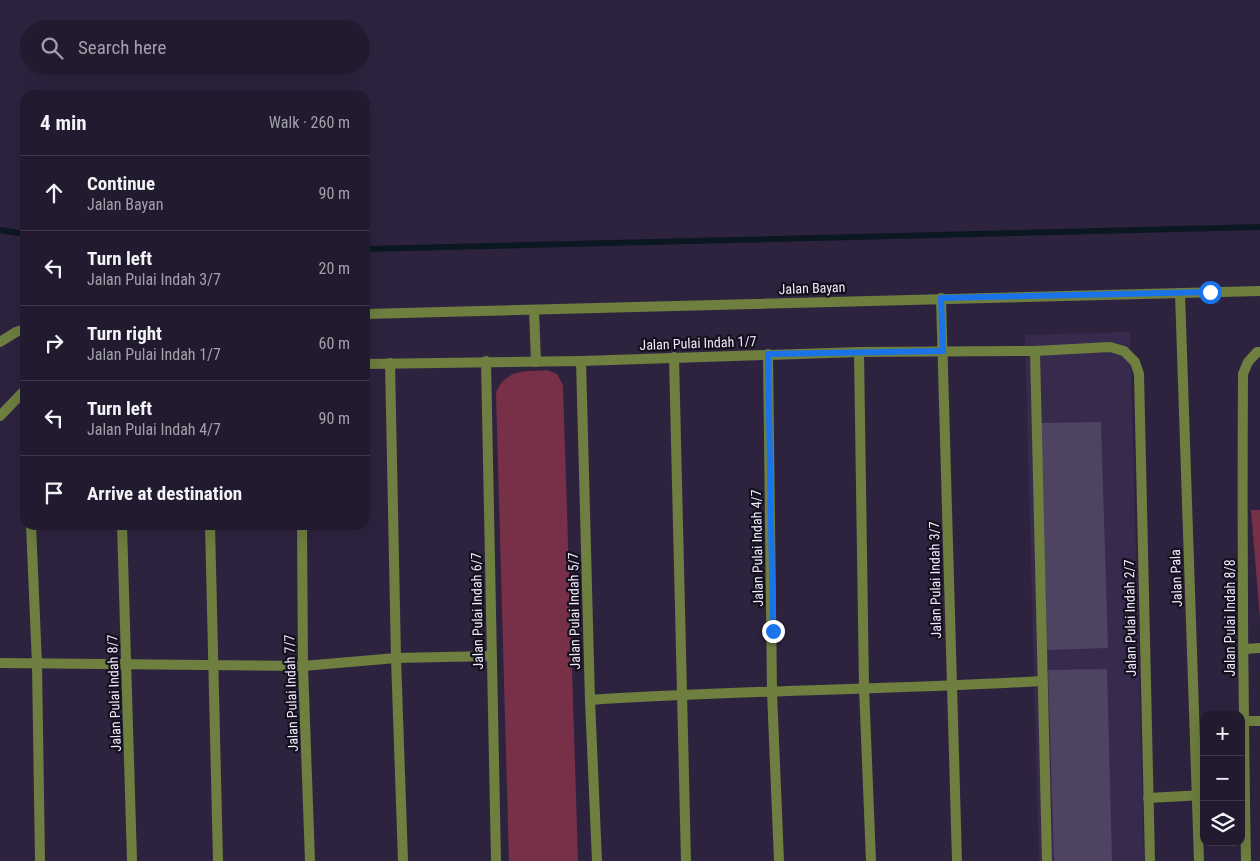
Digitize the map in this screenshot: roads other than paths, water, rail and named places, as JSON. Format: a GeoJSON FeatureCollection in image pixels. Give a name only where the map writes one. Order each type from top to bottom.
{"type":"FeatureCollection","features":[{"type":"Feature","properties":{"kind":"street","name":"Jalan Bayan"},"geometry":{"type":"LineString","coordinates":[[370,314],[1260,291]]}},
{"type":"Feature","properties":{"kind":"street","name":"Jalan Pala"},"geometry":{"type":"LineString","coordinates":[[1180,293],[1200,771]]}},
{"type":"Feature","properties":{"kind":"street","name":"Jalan Pulai Indah 3/7"},"geometry":{"type":"LineString","coordinates":[[941,298],[957,861]]}},
{"type":"Feature","properties":{"kind":"street"},"geometry":{"type":"LineString","coordinates":[[534,310],[536,362]]}},
{"type":"Feature","properties":{"kind":"street"},"geometry":{"type":"LineString","coordinates":[[0,342],[20,332]]}},
{"type":"Feature","properties":{"kind":"street","name":"Jalan Pulai Indah 1/7"},"geometry":{"type":"LineString","coordinates":[[370,364],[581,361],[858,352],[1035,351],[1110,347],[1124,351],[1135,362],[1139,374]]}},
{"type":"Feature","properties":{"kind":"street"},"geometry":{"type":"LineString","coordinates":[[1035,351],[1041,681],[1047,861]]}},
{"type":"Feature","properties":{"kind":"street"},"geometry":{"type":"LineString","coordinates":[[858,352],[864,687],[871,861]]}},
{"type":"Feature","properties":{"kind":"street","name":"Jalan Pulai Indah 8/8"},"geometry":{"type":"LineString","coordinates":[[1243,711],[1245,648],[1242,374],[1248,362],[1257,352],[1260,352]]}},
{"type":"Feature","properties":{"kind":"street","name":"Jalan Pulai Indah 4/7"},"geometry":{"type":"LineString","coordinates":[[768,354],[773,631],[772,692],[779,861]]}},
{"type":"Feature","properties":{"kind":"street"},"geometry":{"type":"LineString","coordinates":[[674,357],[686,861]]}},
{"type":"Feature","properties":{"kind":"street","name":"Jalan Pulai Indah 6/7"},"geometry":{"type":"LineString","coordinates":[[486,361],[496,861]]}},
{"type":"Feature","properties":{"kind":"street","name":"Jalan Pulai Indah 5/7"},"geometry":{"type":"LineString","coordinates":[[581,361],[590,700],[597,861]]}},
{"type":"Feature","properties":{"kind":"street"},"geometry":{"type":"LineString","coordinates":[[390,363],[396,658],[403,861]]}},
{"type":"Feature","properties":{"kind":"street","name":"Jalan Pulai Indah 2/7"},"geometry":{"type":"LineString","coordinates":[[1139,374],[1150,861]]}},
{"type":"Feature","properties":{"kind":"street"},"geometry":{"type":"LineString","coordinates":[[0,416],[20,395]]}},
{"type":"Feature","properties":{"kind":"street"},"geometry":{"type":"LineString","coordinates":[[31,530],[37,664],[40,861]]}},
{"type":"Feature","properties":{"kind":"street","name":"Jalan Pulai Indah 8/7"},"geometry":{"type":"LineString","coordinates":[[122,530],[128,665],[132,861]]}},
{"type":"Feature","properties":{"kind":"street"},"geometry":{"type":"LineString","coordinates":[[210,530],[218,861]]}},
{"type":"Feature","properties":{"kind":"street","name":"Jalan Pulai Indah 7/7"},"geometry":{"type":"LineString","coordinates":[[302,530],[303,666],[310,861]]}},
{"type":"Feature","properties":{"kind":"street"},"geometry":{"type":"LineString","coordinates":[[1245,648],[1260,648]]}},
{"type":"Feature","properties":{"kind":"street"},"geometry":{"type":"LineString","coordinates":[[0,663],[303,666],[396,658],[491,656]]}},
{"type":"Feature","properties":{"kind":"street"},"geometry":{"type":"LineString","coordinates":[[590,700],[681,694],[864,687],[951,686],[1041,681]]}},
{"type":"Feature","properties":{"kind":"street"},"geometry":{"type":"LineString","coordinates":[[1245,721],[1260,721]]}},
{"type":"Feature","properties":{"kind":"street"},"geometry":{"type":"LineString","coordinates":[[1148,798],[1200,795]]}},
{"type":"Feature","properties":{"kind":"street","name":"Jalan Pala"},"geometry":{"type":"LineString","coordinates":[[1199,861],[1201,801]]}},
{"type":"Feature","properties":{"kind":"street","name":"Jalan Pulai Indah 8/8"},"geometry":{"type":"LineString","coordinates":[[1243,801],[1246,861]]}},
{"type":"Feature","properties":{"kind":"waterway"},"geometry":{"type":"LineString","coordinates":[[370,249],[1260,227]]}},
{"type":"Feature","properties":{"kind":"waterway"},"geometry":{"type":"LineString","coordinates":[[0,230],[20,233]]}}]}
